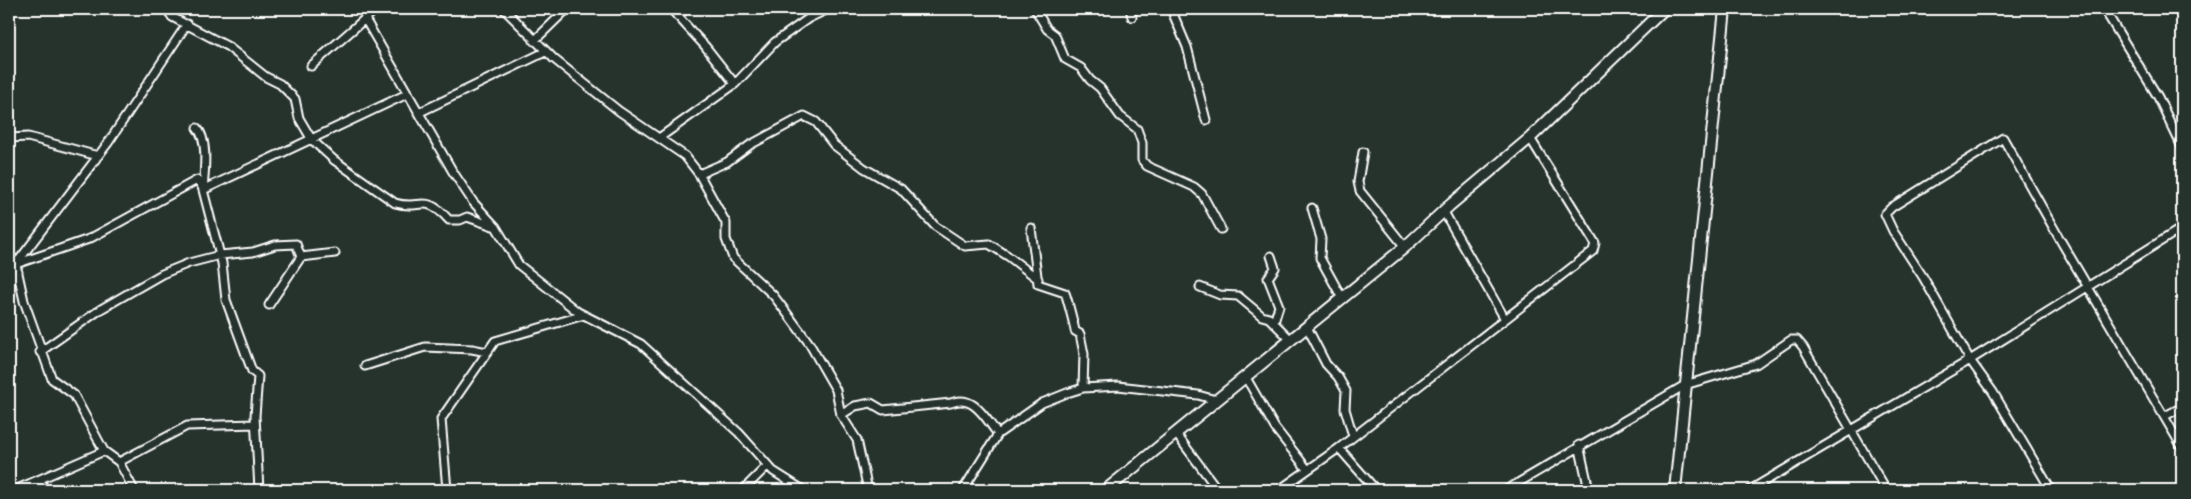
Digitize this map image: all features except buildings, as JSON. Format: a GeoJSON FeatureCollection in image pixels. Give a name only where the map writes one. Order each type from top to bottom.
{"type":"FeatureCollection","features":[{"type":"Feature","properties":{"kind":"street"},"geometry":{"type":"LineString","coordinates":[[167,9],[172,17],[228,46],[266,77],[280,84],[295,99],[299,118],[312,140],[334,160],[395,203],[403,205],[428,203],[438,208],[449,220],[460,220],[467,217],[496,227]]}},
{"type":"Feature","properties":{"kind":"street"},"geometry":{"type":"LineString","coordinates":[[310,66],[376,9]]}},
{"type":"Feature","properties":{"kind":"street"},"geometry":{"type":"LineString","coordinates":[[504,9],[545,52],[619,111],[685,156],[699,174],[726,224],[726,239],[733,258],[773,295],[809,343],[836,390],[841,415],[857,440],[868,490]]}},
{"type":"Feature","properties":{"kind":"street"},"geometry":{"type":"LineString","coordinates":[[534,41],[567,9]]}},
{"type":"Feature","properties":{"kind":"street"},"geometry":{"type":"LineString","coordinates":[[671,9],[705,46],[735,84]]}},
{"type":"Feature","properties":{"kind":"street"},"geometry":{"type":"LineString","coordinates":[[676,16],[686,9]]}},
{"type":"Feature","properties":{"kind":"street"},"geometry":{"type":"LineString","coordinates":[[659,138],[735,84],[775,42],[809,18],[828,9]]}},
{"type":"Feature","properties":{"kind":"street"},"geometry":{"type":"LineString","coordinates":[[1035,9],[1047,28],[1056,35],[1065,59],[1081,68],[1090,80],[1100,88],[1120,116],[1137,129],[1142,143],[1142,160],[1147,166],[1194,187],[1202,194],[1221,229]]}},
{"type":"Feature","properties":{"kind":"street"},"geometry":{"type":"LineString","coordinates":[[1130,9],[1132,17]]}},
{"type":"Feature","properties":{"kind":"street"},"geometry":{"type":"LineString","coordinates":[[1170,9],[1188,47],[1206,120]]}},
{"type":"Feature","properties":{"kind":"street"},"geometry":{"type":"LineString","coordinates":[[1106,490],[1177,435],[1245,376],[1405,247],[1530,138],[1664,9]]}},
{"type":"Feature","properties":{"kind":"street"},"geometry":{"type":"LineString","coordinates":[[1675,490],[1725,9]]}},
{"type":"Feature","properties":{"kind":"street"},"geometry":{"type":"LineString","coordinates":[[2104,9],[2158,97],[2182,148]]}},
{"type":"Feature","properties":{"kind":"street"},"geometry":{"type":"LineString","coordinates":[[366,19],[418,113],[473,202],[496,227],[519,265],[584,315],[641,344],[739,433],[767,466],[803,490]]}},
{"type":"Feature","properties":{"kind":"street"},"geometry":{"type":"LineString","coordinates":[[16,264],[98,156],[186,24]]}},
{"type":"Feature","properties":{"kind":"street"},"geometry":{"type":"LineString","coordinates":[[418,113],[545,52]]}},
{"type":"Feature","properties":{"kind":"street"},"geometry":{"type":"LineString","coordinates":[[202,190],[407,94]]}},
{"type":"Feature","properties":{"kind":"street"},"geometry":{"type":"LineString","coordinates":[[699,174],[727,162],[750,145],[804,116],[816,122],[834,145],[864,168],[900,189],[935,226],[965,246],[989,244],[1038,279]]}},
{"type":"Feature","properties":{"kind":"street"},"geometry":{"type":"LineString","coordinates":[[197,128],[201,132],[205,157],[202,190]]}},
{"type":"Feature","properties":{"kind":"street"},"geometry":{"type":"LineString","coordinates":[[9,138],[28,138],[98,156]]}},
{"type":"Feature","properties":{"kind":"street"},"geometry":{"type":"LineString","coordinates":[[1279,490],[1354,436],[1595,247],[1595,243],[1530,138]]}},
{"type":"Feature","properties":{"kind":"street"},"geometry":{"type":"LineString","coordinates":[[2051,490],[1993,392],[1970,360],[1923,277],[1893,231],[1886,214],[1892,207],[2003,138],[2182,447]]}},
{"type":"Feature","properties":{"kind":"street"},"geometry":{"type":"LineString","coordinates":[[1363,152],[1358,182],[1360,191],[1405,247]]}},
{"type":"Feature","properties":{"kind":"street"},"geometry":{"type":"LineString","coordinates":[[16,264],[89,239],[197,180],[200,182],[220,255],[226,300],[252,371],[258,376],[255,424],[259,490]]}},
{"type":"Feature","properties":{"kind":"street"},"geometry":{"type":"LineString","coordinates":[[1312,208],[1321,239],[1320,258],[1342,298]]}},
{"type":"Feature","properties":{"kind":"street"},"geometry":{"type":"LineString","coordinates":[[1444,212],[1505,319]]}},
{"type":"Feature","properties":{"kind":"street"},"geometry":{"type":"LineString","coordinates":[[1031,228],[1039,286],[1055,289],[1067,297],[1070,317],[1075,326],[1075,331],[1080,334],[1084,354],[1083,388]]}},
{"type":"Feature","properties":{"kind":"street"},"geometry":{"type":"LineString","coordinates":[[1750,490],[1852,432],[2182,228]]}},
{"type":"Feature","properties":{"kind":"street"},"geometry":{"type":"LineString","coordinates":[[40,352],[130,291],[189,263],[220,255],[253,252],[275,245],[296,244],[301,257]]}},
{"type":"Feature","properties":{"kind":"street"},"geometry":{"type":"LineString","coordinates":[[301,257],[335,253]]}},
{"type":"Feature","properties":{"kind":"street"},"geometry":{"type":"LineString","coordinates":[[9,254],[16,264],[24,301],[40,352],[52,379],[74,395],[104,451],[119,462],[134,490]]}},
{"type":"Feature","properties":{"kind":"street"},"geometry":{"type":"LineString","coordinates":[[1271,256],[1276,268],[1268,278],[1279,306],[1274,322]]}},
{"type":"Feature","properties":{"kind":"street"},"geometry":{"type":"LineString","coordinates":[[269,306],[301,257]]}},
{"type":"Feature","properties":{"kind":"street"},"geometry":{"type":"LineString","coordinates":[[9,283],[18,272]]}},
{"type":"Feature","properties":{"kind":"street"},"geometry":{"type":"LineString","coordinates":[[1200,286],[1220,295],[1238,296],[1274,322],[1291,340]]}},
{"type":"Feature","properties":{"kind":"street"},"geometry":{"type":"LineString","coordinates":[[447,490],[441,419],[495,341],[584,315]]}},
{"type":"Feature","properties":{"kind":"street"},"geometry":{"type":"LineString","coordinates":[[1307,327],[1326,364],[1338,377],[1346,391],[1345,409],[1354,436]]}},
{"type":"Feature","properties":{"kind":"street"},"geometry":{"type":"LineString","coordinates":[[1506,490],[1579,445],[1685,384],[1756,364],[1791,340],[1797,340],[1804,347],[1886,490]]}},
{"type":"Feature","properties":{"kind":"street"},"geometry":{"type":"LineString","coordinates":[[365,366],[426,347],[472,349],[487,352]]}},
{"type":"Feature","properties":{"kind":"street"},"geometry":{"type":"LineString","coordinates":[[1245,376],[1276,428],[1307,469]]}},
{"type":"Feature","properties":{"kind":"street"},"geometry":{"type":"LineString","coordinates":[[963,490],[998,434],[1042,403],[1083,388],[1118,386],[1198,395],[1216,400]]}},
{"type":"Feature","properties":{"kind":"street"},"geometry":{"type":"LineString","coordinates":[[841,415],[855,406],[871,403],[883,410],[950,403],[960,400],[972,402],[998,434]]}},
{"type":"Feature","properties":{"kind":"street"},"geometry":{"type":"LineString","coordinates":[[2165,416],[2182,407]]}},
{"type":"Feature","properties":{"kind":"street"},"geometry":{"type":"LineString","coordinates":[[119,462],[187,426],[255,424]]}},
{"type":"Feature","properties":{"kind":"street"},"geometry":{"type":"LineString","coordinates":[[1177,435],[1218,490]]}},
{"type":"Feature","properties":{"kind":"street"},"geometry":{"type":"LineString","coordinates":[[1579,445],[1589,490]]}},
{"type":"Feature","properties":{"kind":"street"},"geometry":{"type":"LineString","coordinates":[[1338,448],[1376,490]]}},
{"type":"Feature","properties":{"kind":"street"},"geometry":{"type":"LineString","coordinates":[[15,490],[104,451]]}},
{"type":"Feature","properties":{"kind":"street"},"geometry":{"type":"LineString","coordinates":[[742,490],[767,466]]}},
{"type":"Feature","properties":{"kind":"street"},"geometry":{"type":"LineString","coordinates":[[40,480],[45,490]]}}]}
